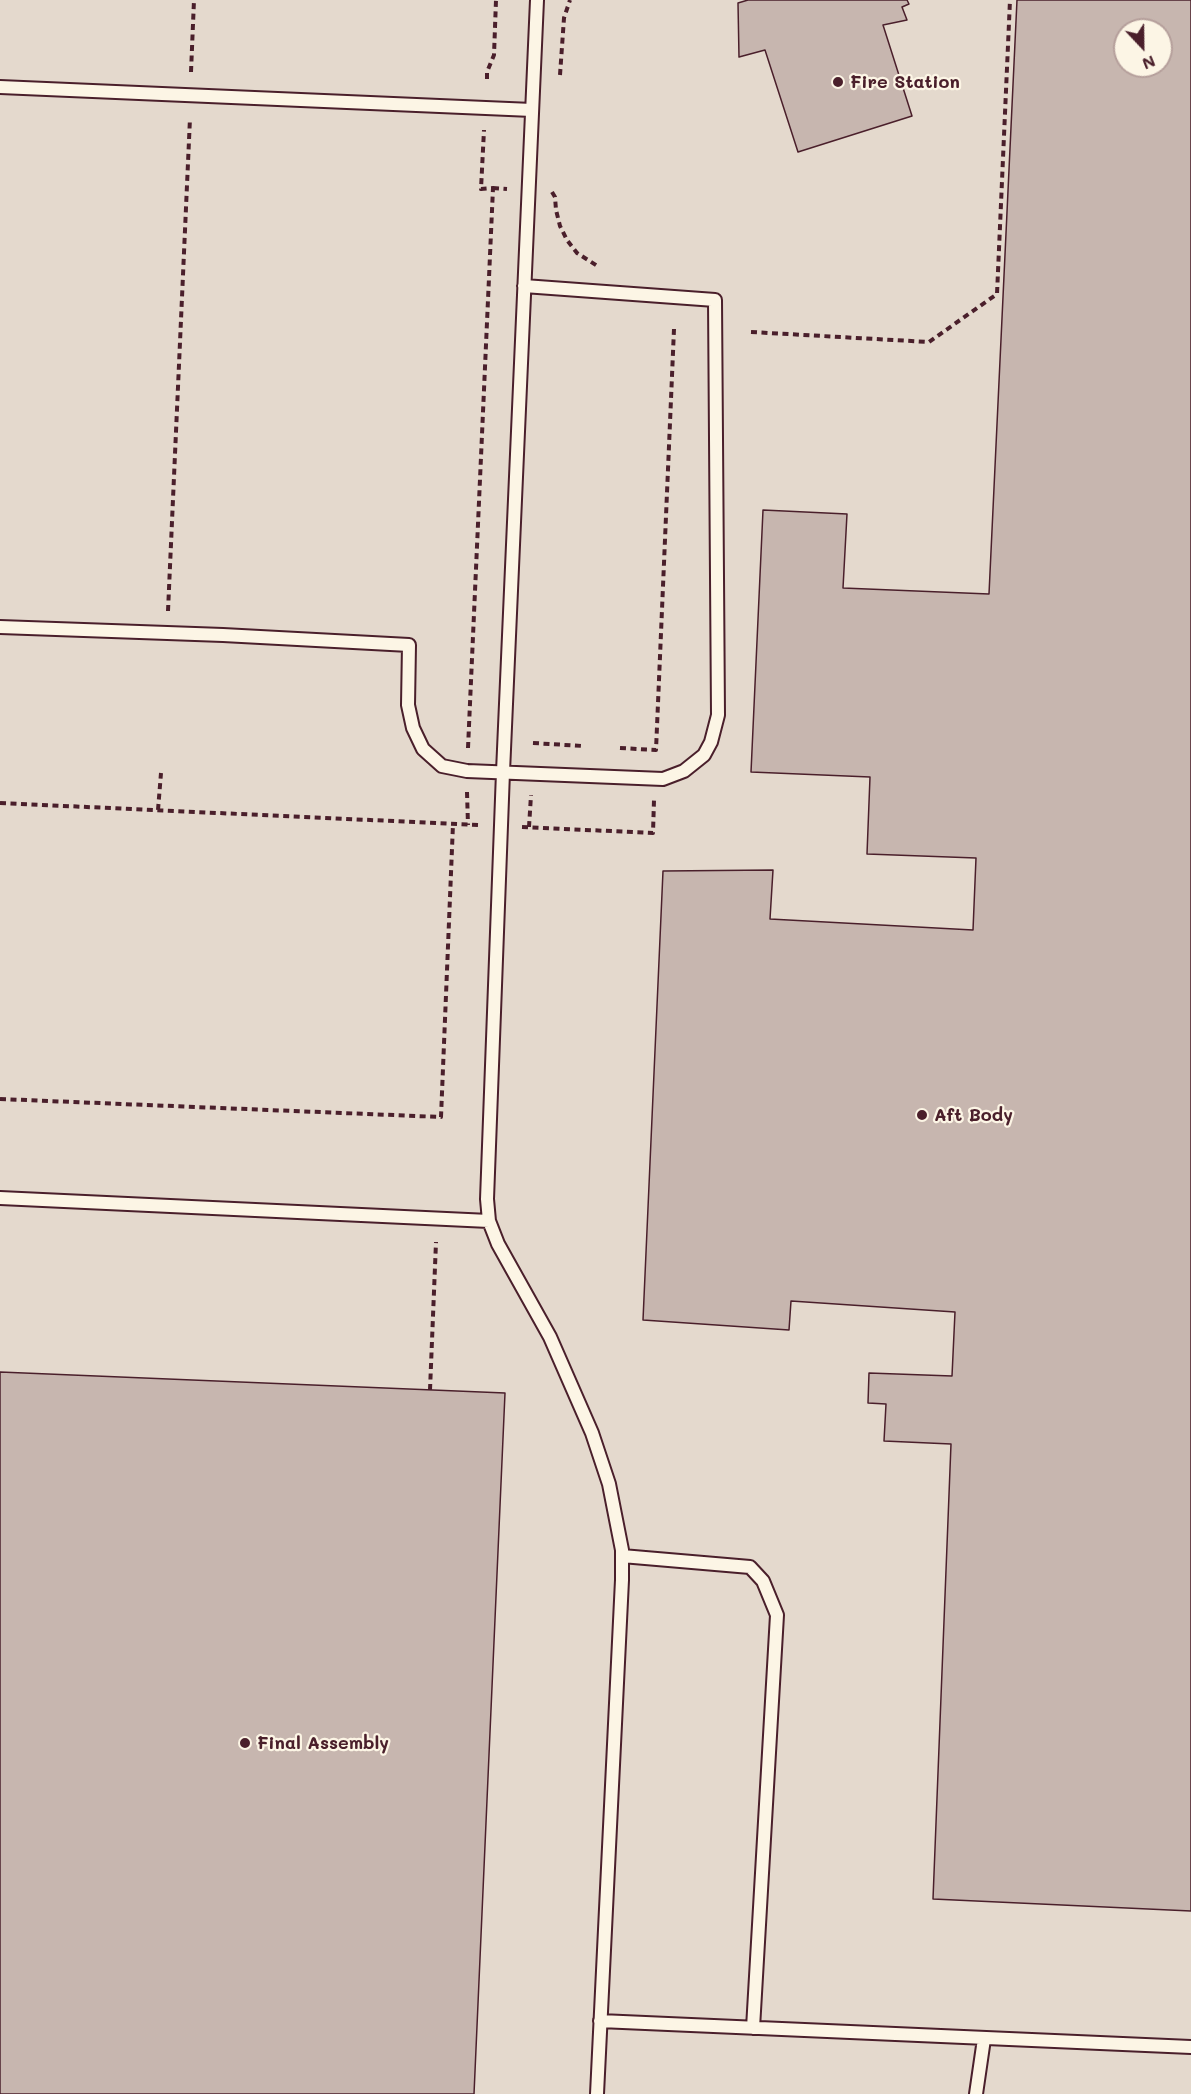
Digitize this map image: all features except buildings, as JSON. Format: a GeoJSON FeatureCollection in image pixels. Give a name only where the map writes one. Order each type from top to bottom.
{"type":"FeatureCollection","features":[{"type":"Feature","properties":{"kind":"lane"},"geometry":{"type":"LineString","coordinates":[[537,0],[502,772],[487,1199],[489,1221],[498,1244],[550,1337],[592,1433],[609,1484],[622,1556],[597,2094]]}},
{"type":"Feature","properties":{"kind":"lane"},"geometry":{"type":"LineString","coordinates":[[0,87],[532,110]]}},
{"type":"Feature","properties":{"kind":"lane"},"geometry":{"type":"LineString","coordinates":[[0,627],[410,645],[408,705],[413,728],[423,749],[442,766],[467,771],[663,779],[684,771],[704,755],[711,742],[718,715],[714,300],[524,286]]}},
{"type":"Feature","properties":{"kind":"lane"},"geometry":{"type":"LineString","coordinates":[[0,1198],[489,1221]]}},
{"type":"Feature","properties":{"kind":"lane"},"geometry":{"type":"LineString","coordinates":[[622,1556],[750,1567],[763,1581],[777,1615],[753,2028]]}},
{"type":"Feature","properties":{"kind":"lane"},"geometry":{"type":"LineString","coordinates":[[600,2021],[1191,2047]]}},
{"type":"Feature","properties":{"kind":"lane"},"geometry":{"type":"LineString","coordinates":[[976,2094],[984,2039]]}},
{"type":"Feature","properties":{"kind":"path"},"geometry":{"type":"LineString","coordinates":[[191,73],[194,0]]}},
{"type":"Feature","properties":{"kind":"path"},"geometry":{"type":"LineString","coordinates":[[487,79],[487,72],[494,55],[496,0]]}},
{"type":"Feature","properties":{"kind":"path"},"geometry":{"type":"LineString","coordinates":[[560,75],[564,18],[570,0]]}},
{"type":"Feature","properties":{"kind":"path"},"geometry":{"type":"LineString","coordinates":[[751,332],[929,342],[997,294],[1010,0]]}},
{"type":"Feature","properties":{"kind":"path"},"geometry":{"type":"LineString","coordinates":[[167,633],[190,113]]}},
{"type":"Feature","properties":{"kind":"path"},"geometry":{"type":"LineString","coordinates":[[484,128],[481,189],[511,189]]}},
{"type":"Feature","properties":{"kind":"path"},"geometry":{"type":"LineString","coordinates":[[468,748],[493,188]]}},
{"type":"Feature","properties":{"kind":"path"},"geometry":{"type":"LineString","coordinates":[[552,192],[560,226],[567,240],[588,262],[608,270]]}},
{"type":"Feature","properties":{"kind":"path"},"geometry":{"type":"LineString","coordinates":[[620,748],[656,750],[674,329]]}},
{"type":"Feature","properties":{"kind":"path"},"geometry":{"type":"LineString","coordinates":[[533,743],[583,746]]}},
{"type":"Feature","properties":{"kind":"path"},"geometry":{"type":"LineString","coordinates":[[158,810],[161,773]]}},
{"type":"Feature","properties":{"kind":"path"},"geometry":{"type":"LineString","coordinates":[[466,786],[468,825]]}},
{"type":"Feature","properties":{"kind":"path"},"geometry":{"type":"LineString","coordinates":[[529,827],[531,794]]}},
{"type":"Feature","properties":{"kind":"path"},"geometry":{"type":"LineString","coordinates":[[0,803],[652,833],[654,798]]}},
{"type":"Feature","properties":{"kind":"path"},"geometry":{"type":"LineString","coordinates":[[0,1098],[441,1117],[453,824]]}},
{"type":"Feature","properties":{"kind":"path"},"geometry":{"type":"LineString","coordinates":[[430,1390],[436,1242]]}},
{"type":"Feature","properties":{"kind":"shaded area"},"geometry":{"type":"Polygon","coordinates":[[[0,0],[1191,0],[1191,2094],[0,2094],[0,0]]]}},
{"type":"Feature","properties":{"kind":"place","name":"Fire Station"},"geometry":{"type":"Point","coordinates":[838,82]}},
{"type":"Feature","properties":{"kind":"place","name":"Aft Body"},"geometry":{"type":"Point","coordinates":[922,1115]}},
{"type":"Feature","properties":{"kind":"place","name":"Final Assembly"},"geometry":{"type":"Point","coordinates":[245,1743]}}]}
